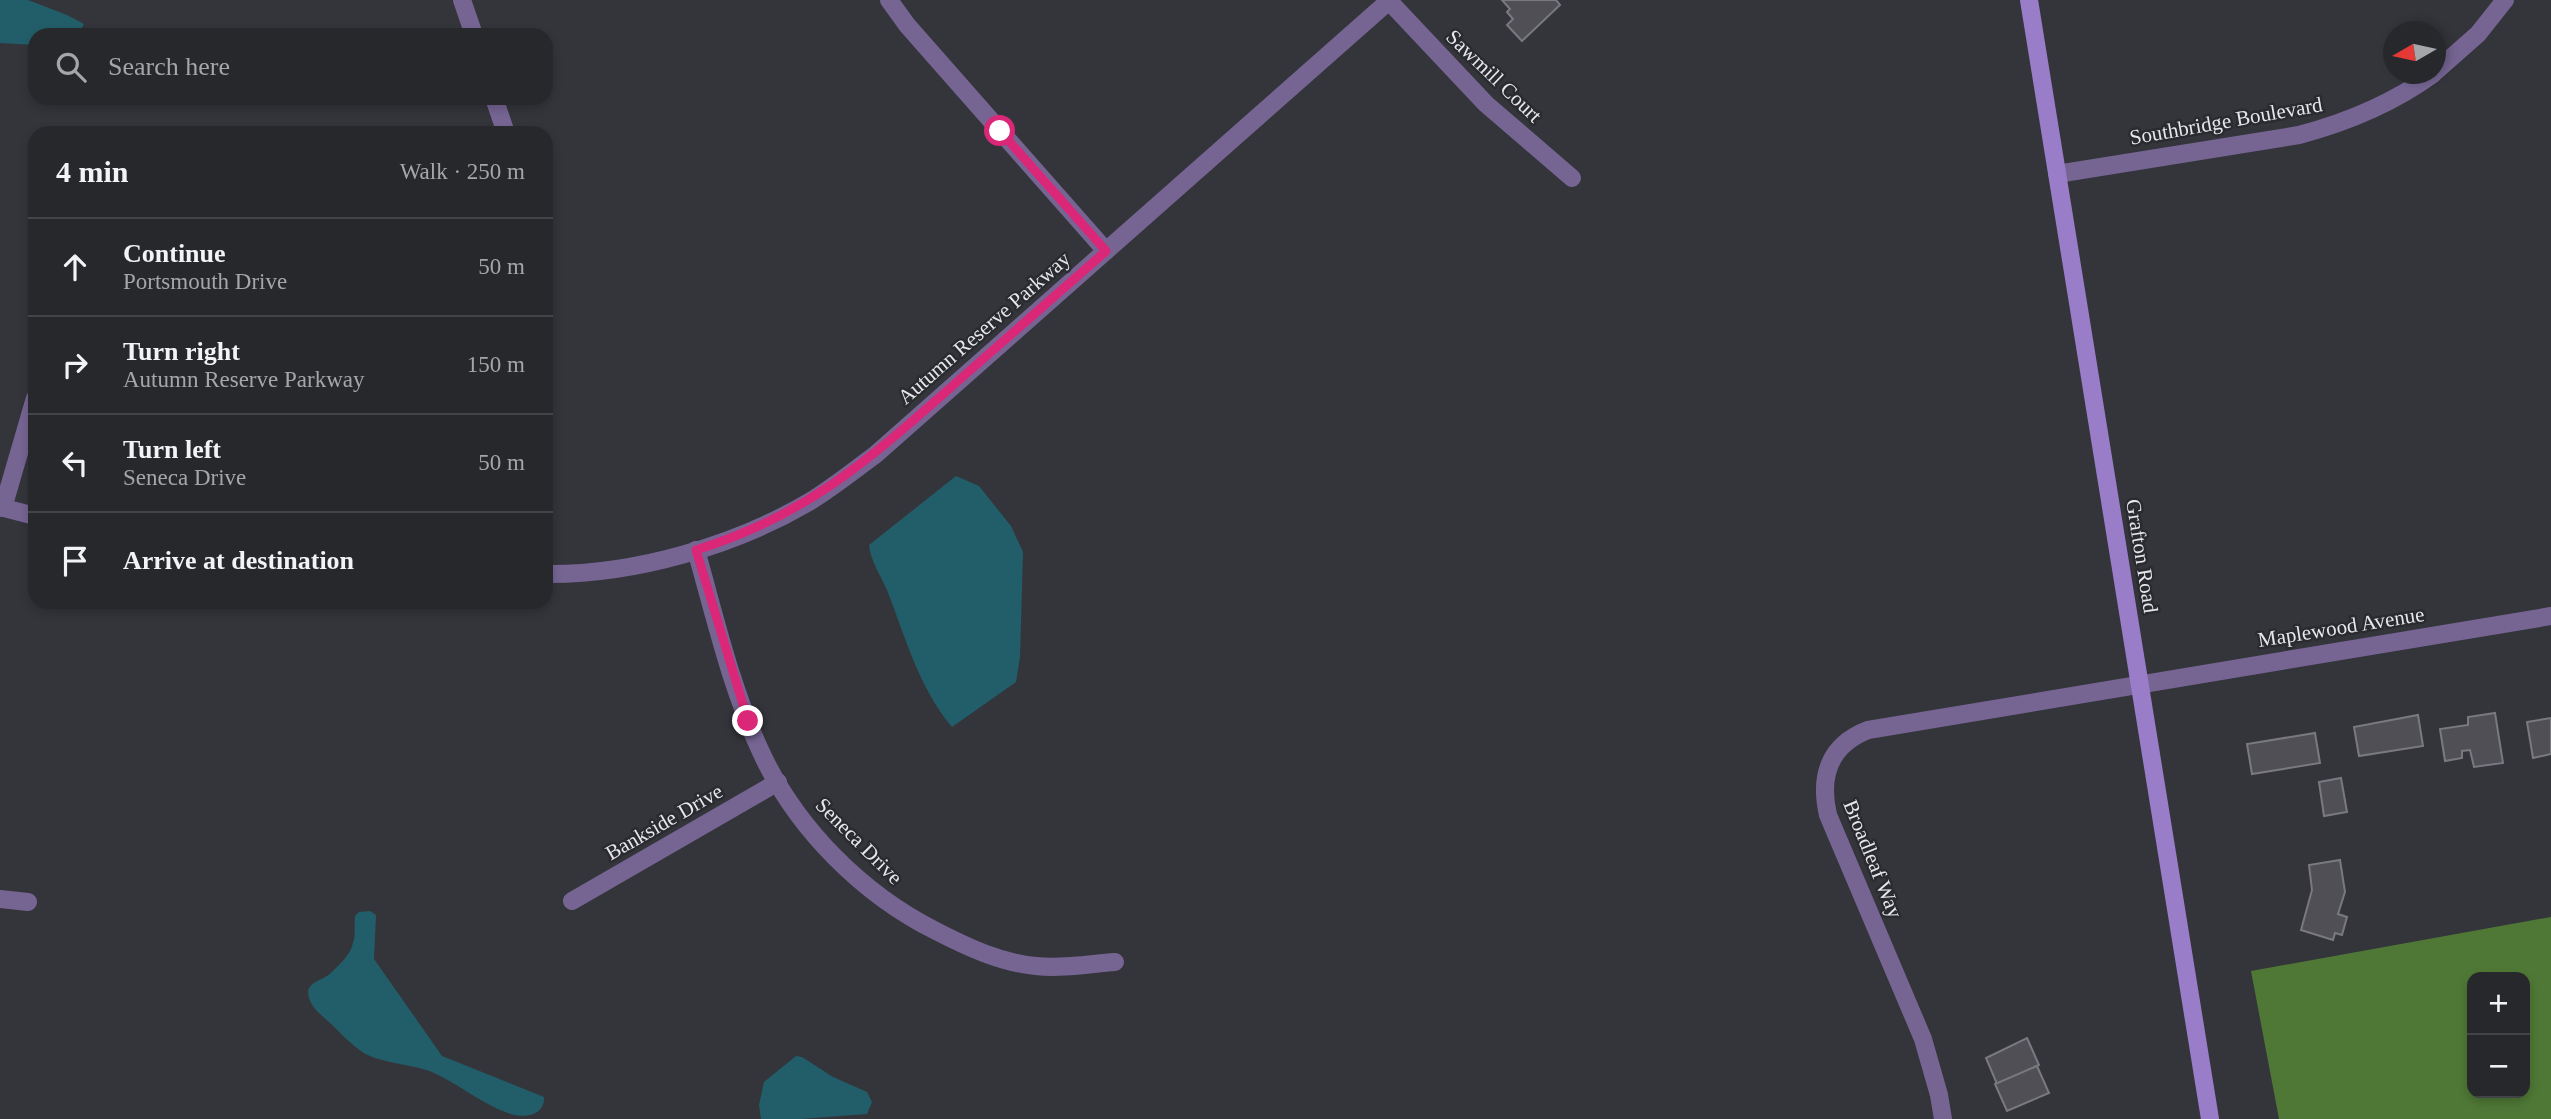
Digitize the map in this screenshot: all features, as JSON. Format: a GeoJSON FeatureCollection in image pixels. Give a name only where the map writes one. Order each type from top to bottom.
{"type":"FeatureCollection","features":[{"type":"Feature","properties":{"kind":"street"},"geometry":{"type":"LineString","coordinates":[[462,0],[472,28]]}},
{"type":"Feature","properties":{"kind":"street"},"geometry":{"type":"LineString","coordinates":[[888,0],[1106,251]]}},
{"type":"Feature","properties":{"kind":"street","name":"Autumn Reserve Parkway"},"geometry":{"type":"LineString","coordinates":[[553,573],[606,571],[696,550],[784,516],[851,473],[1389,0]]}},
{"type":"Feature","properties":{"kind":"street","name":"Sawmill Court"},"geometry":{"type":"LineString","coordinates":[[1389,0],[1486,104],[1572,178]]}},
{"type":"Feature","properties":{"kind":"street","name":"Grafton Road"},"geometry":{"type":"LineString","coordinates":[[2029,0],[2210,1119]]}},
{"type":"Feature","properties":{"kind":"street","name":"Southbridge Boulevard"},"geometry":{"type":"LineString","coordinates":[[2446,62],[2478,34],[2505,0]]}},
{"type":"Feature","properties":{"kind":"street","name":"Southbridge Boulevard"},"geometry":{"type":"LineString","coordinates":[[2057,174],[2299,135],[2370,112],[2419,84]]}},
{"type":"Feature","properties":{"kind":"street"},"geometry":{"type":"LineString","coordinates":[[496,105],[504,126]]}},
{"type":"Feature","properties":{"kind":"street"},"geometry":{"type":"LineString","coordinates":[[28,420],[1,507],[28,514]]}},
{"type":"Feature","properties":{"kind":"street","name":"Seneca Drive"},"geometry":{"type":"LineString","coordinates":[[696,550],[741,702],[761,753],[809,828],[858,879],[923,925],[981,951],[1034,966],[1115,962]]}},
{"type":"Feature","properties":{"kind":"street","name":"Maplewood Avenue"},"geometry":{"type":"LineString","coordinates":[[2139,684],[2551,616]]}},
{"type":"Feature","properties":{"kind":"street","name":"Broadleaf Way"},"geometry":{"type":"LineString","coordinates":[[1943,1119],[1923,1039],[1828,815],[1824,782],[1826,771],[1848,741],[1868,730],[2139,684]]}},
{"type":"Feature","properties":{"kind":"street","name":"Bankside Drive"},"geometry":{"type":"LineString","coordinates":[[572,901],[778,782]]}},
{"type":"Feature","properties":{"kind":"street"},"geometry":{"type":"LineString","coordinates":[[0,899],[28,902]]}},
{"type":"Feature","properties":{"kind":"green space"},"geometry":{"type":"Polygon","coordinates":[[[2551,917],[2551,1119],[2279,1119],[2251,971],[2551,917]]]}},
{"type":"Feature","properties":{"kind":"water"},"geometry":{"type":"Polygon","coordinates":[[[0,0],[28,0],[84,24],[82,28],[28,28],[28,45],[0,43],[0,0]]]}},
{"type":"Feature","properties":{"kind":"water"},"geometry":{"type":"Polygon","coordinates":[[[956,476],[979,486],[1011,526],[1023,552],[1020,657],[1016,682],[952,727],[930,696],[922,679],[869,545],[956,476]]]}},
{"type":"Feature","properties":{"kind":"water"},"geometry":{"type":"Polygon","coordinates":[[[370,911],[376,915],[374,959],[442,1056],[544,1097],[537,1112],[526,1116],[508,1113],[432,1072],[368,1055],[352,1044],[315,1008],[309,998],[309,988],[331,973],[344,959],[354,940],[355,916],[359,912],[370,911]]]}},
{"type":"Feature","properties":{"kind":"water"},"geometry":{"type":"Polygon","coordinates":[[[796,1056],[867,1092],[872,1102],[867,1114],[761,1119],[759,1105],[764,1082],[796,1056]]]}},
{"type":"Feature","properties":{"kind":"building"},"geometry":{"type":"Polygon","coordinates":[[[1502,0],[1556,0],[1560,5],[1522,41],[1507,25],[1513,19],[1507,12],[1510,9],[1502,0]]]}},
{"type":"Feature","properties":{"kind":"building"},"geometry":{"type":"Polygon","coordinates":[[[2495,713],[2503,763],[2474,767],[2470,750],[2462,751],[2462,758],[2445,761],[2440,729],[2468,725],[2468,717],[2495,713]]]}},
{"type":"Feature","properties":{"kind":"building"},"geometry":{"type":"Polygon","coordinates":[[[2418,715],[2423,746],[2359,756],[2354,727],[2418,715]]]}},
{"type":"Feature","properties":{"kind":"building"},"geometry":{"type":"Polygon","coordinates":[[[2551,718],[2551,754],[2533,758],[2527,722],[2551,718]]]}},
{"type":"Feature","properties":{"kind":"building"},"geometry":{"type":"Polygon","coordinates":[[[2315,733],[2320,763],[2252,774],[2247,744],[2315,733]]]}},
{"type":"Feature","properties":{"kind":"building"},"geometry":{"type":"Polygon","coordinates":[[[2341,778],[2347,812],[2324,816],[2319,782],[2341,778]]]}},
{"type":"Feature","properties":{"kind":"building"},"geometry":{"type":"Polygon","coordinates":[[[2340,860],[2345,892],[2338,914],[2347,917],[2342,935],[2335,933],[2333,940],[2301,930],[2312,890],[2309,865],[2340,860]]]}},
{"type":"Feature","properties":{"kind":"building"},"geometry":{"type":"Polygon","coordinates":[[[2027,1038],[2039,1065],[1997,1084],[1986,1058],[2027,1038]]]}},
{"type":"Feature","properties":{"kind":"building"},"geometry":{"type":"Polygon","coordinates":[[[2037,1066],[2049,1093],[2007,1111],[1995,1084],[2037,1066]]]}},
{"type":"Feature","properties":{"kind":"route"},"geometry":{"type":"LineString","coordinates":[[748,721],[696,550],[784,516],[851,473],[875,455],[1106,251],[1000,131]]}}]}
